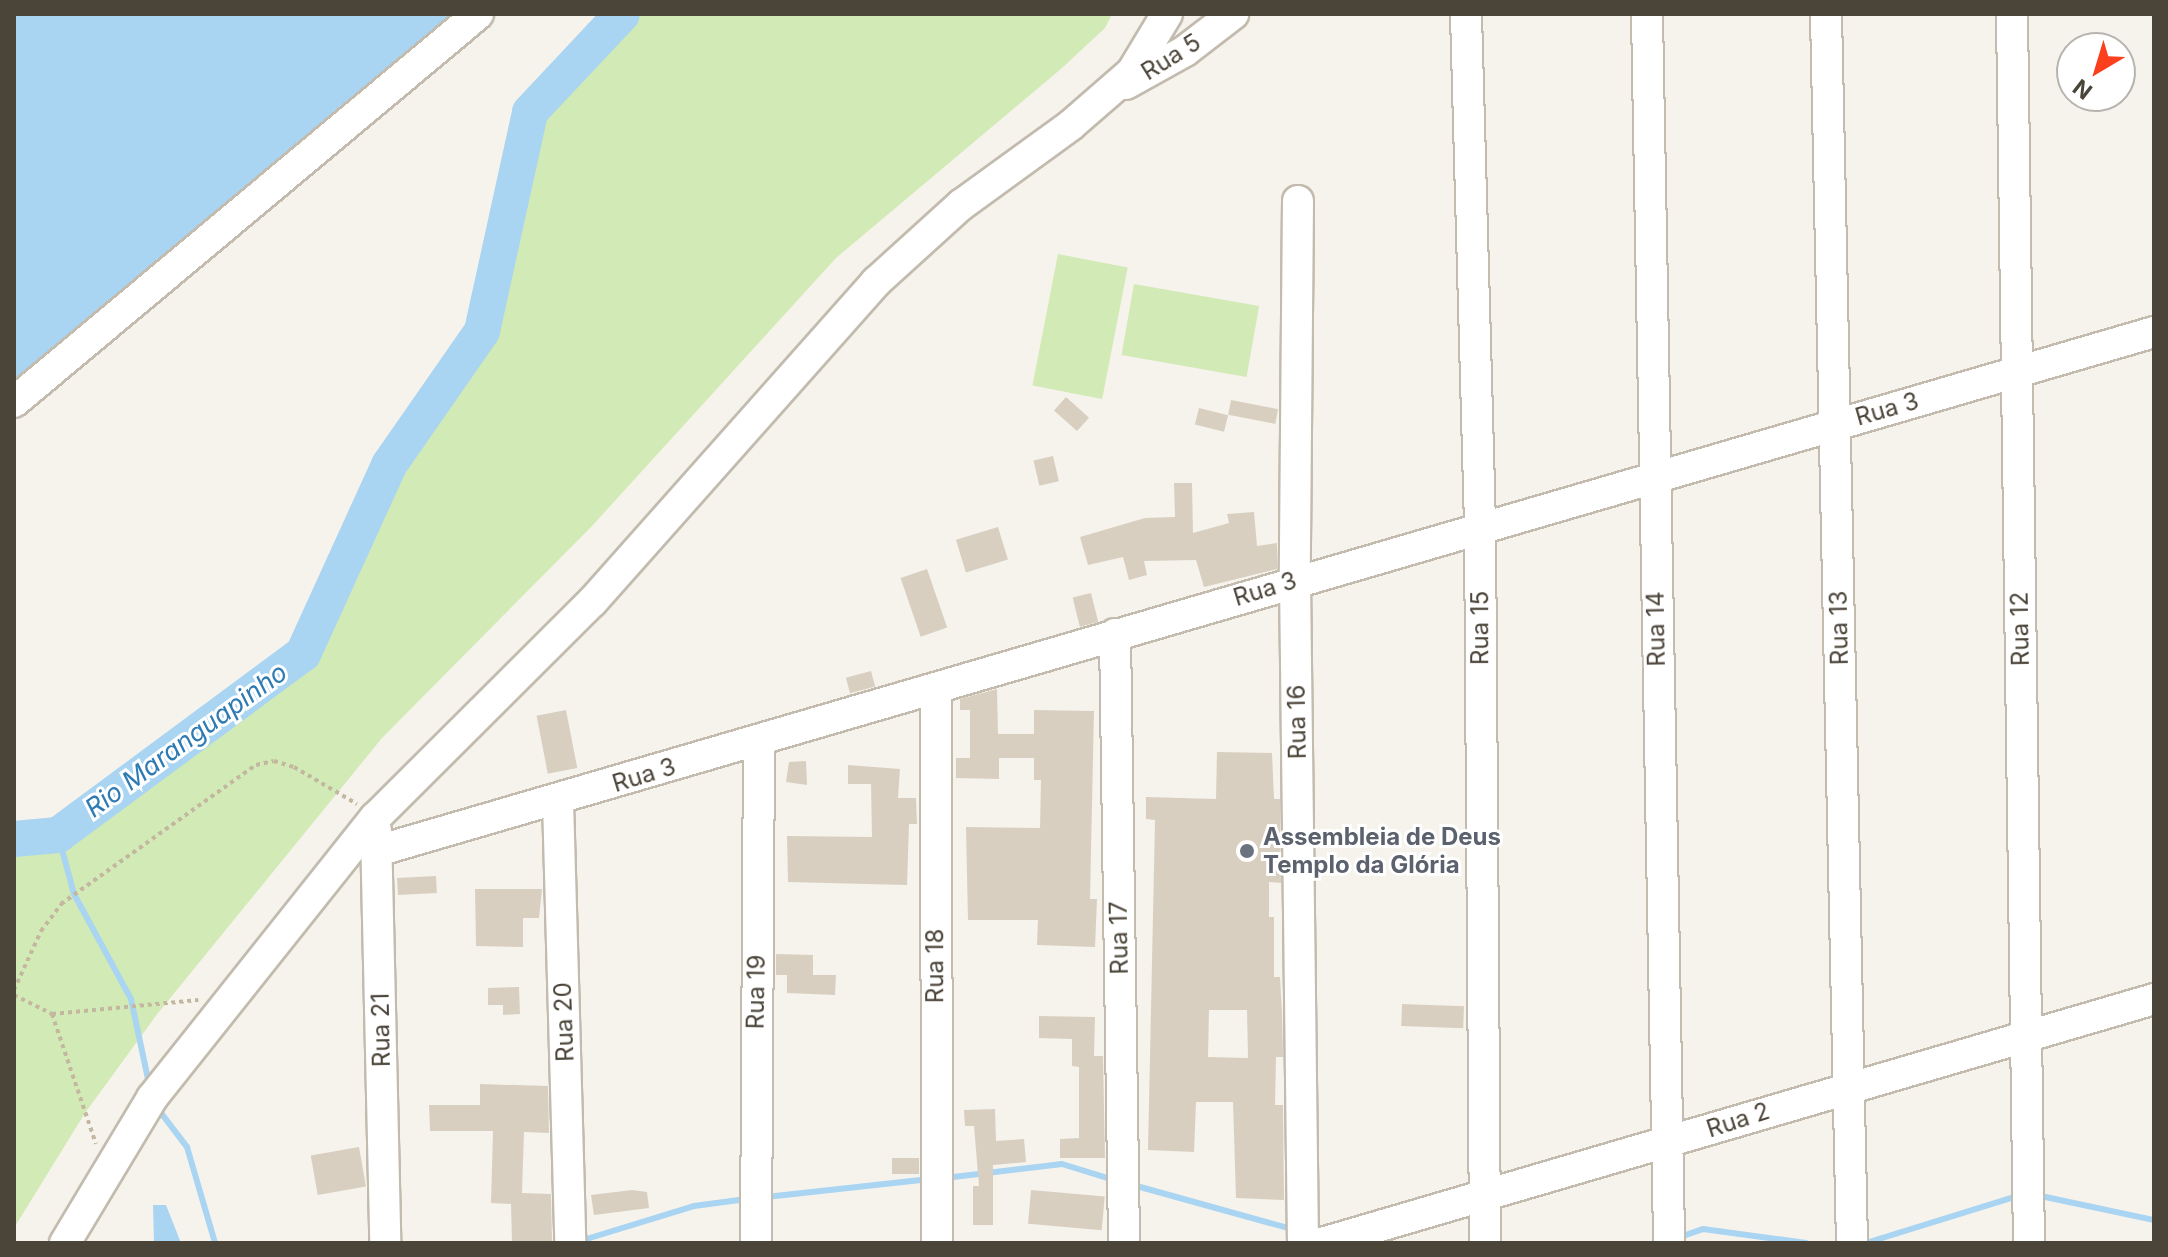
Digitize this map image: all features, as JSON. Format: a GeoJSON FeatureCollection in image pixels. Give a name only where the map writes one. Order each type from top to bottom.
{"type":"FeatureCollection","features":[{"type":"Feature","properties":{"kind":"street"},"geometry":{"type":"LineString","coordinates":[[14,402],[478,14]]}},
{"type":"Feature","properties":{"kind":"street"},"geometry":{"type":"LineString","coordinates":[[65,1243],[99,1181],[152,1098],[375,818],[592,602],[876,282],[961,205],[1132,72],[1167,14]]}},
{"type":"Feature","properties":{"kind":"street","name":"Rua 5"},"geometry":{"type":"LineString","coordinates":[[1106,94],[1185,51],[1233,14]]}},
{"type":"Feature","properties":{"kind":"street","name":"Rua 15"},"geometry":{"type":"LineString","coordinates":[[1466,14],[1480,526],[1485,1243]]}},
{"type":"Feature","properties":{"kind":"street","name":"Rua 14"},"geometry":{"type":"LineString","coordinates":[[1647,14],[1669,1243]]}},
{"type":"Feature","properties":{"kind":"street","name":"Rua 13"},"geometry":{"type":"LineString","coordinates":[[1826,14],[1852,1243]]}},
{"type":"Feature","properties":{"kind":"street","name":"Rua 12"},"geometry":{"type":"LineString","coordinates":[[2012,14],[2029,1243]]}},
{"type":"Feature","properties":{"kind":"street","name":"Rua 16"},"geometry":{"type":"LineString","coordinates":[[1298,201],[1295,580],[1303,1243]]}},
{"type":"Feature","properties":{"kind":"street","name":"Rua 3"},"geometry":{"type":"LineString","coordinates":[[377,851],[558,801],[1295,580],[2154,332]]}},
{"type":"Feature","properties":{"kind":"street","name":"Rua 17"},"geometry":{"type":"LineString","coordinates":[[1115,634],[1124,1243]]}},
{"type":"Feature","properties":{"kind":"street","name":"Rua 18"},"geometry":{"type":"LineString","coordinates":[[936,688],[937,1243]]}},
{"type":"Feature","properties":{"kind":"street","name":"Rua 19"},"geometry":{"type":"LineString","coordinates":[[756,1243],[759,741]]}},
{"type":"Feature","properties":{"kind":"street","name":"Rua 20"},"geometry":{"type":"LineString","coordinates":[[558,801],[570,1243]]}},
{"type":"Feature","properties":{"kind":"street","name":"Rua 21"},"geometry":{"type":"LineString","coordinates":[[375,818],[385,1243]]}},
{"type":"Feature","properties":{"kind":"street","name":"Rua 2"},"geometry":{"type":"LineString","coordinates":[[1322,1243],[1665,1143],[1848,1085],[2028,1037],[2154,999]]}},
{"type":"Feature","properties":{"kind":"path"},"geometry":{"type":"LineString","coordinates":[[236,991],[163,1007],[52,1014],[14,992],[41,931],[61,904],[256,765],[274,761],[294,767],[375,818]]}},
{"type":"Feature","properties":{"kind":"path"},"geometry":{"type":"LineString","coordinates":[[52,1014],[94,1133],[99,1181]]}},
{"type":"Feature","properties":{"kind":"green space"},"geometry":{"type":"Polygon","coordinates":[[[622,14],[1112,14],[1105,28],[1062,68],[836,258],[592,526],[382,738],[158,1013],[85,1113],[14,1228],[14,839],[58,835],[303,654],[389,465],[482,331],[530,112],[622,14]]]}},
{"type":"Feature","properties":{"kind":"green space"},"geometry":{"type":"Polygon","coordinates":[[[1058,254],[1128,268],[1102,399],[1032,386],[1058,254]]]}},
{"type":"Feature","properties":{"kind":"green space"},"geometry":{"type":"Polygon","coordinates":[[[1134,284],[1259,306],[1247,377],[1121,355],[1134,284]]]}},
{"type":"Feature","properties":{"kind":"water"},"geometry":{"type":"Polygon","coordinates":[[[14,14],[459,14],[14,386],[14,14]]]}},
{"type":"Feature","properties":{"kind":"water"},"geometry":{"type":"Polygon","coordinates":[[[153,1205],[166,1205],[181,1243],[154,1243],[153,1205]]]}},
{"type":"Feature","properties":{"kind":"building"},"geometry":{"type":"Polygon","coordinates":[[[1066,397],[1089,418],[1077,431],[1054,410],[1066,397]]]}},
{"type":"Feature","properties":{"kind":"building"},"geometry":{"type":"Polygon","coordinates":[[[1231,400],[1278,409],[1275,424],[1228,415],[1231,400]]]}},
{"type":"Feature","properties":{"kind":"building"},"geometry":{"type":"Polygon","coordinates":[[[1199,408],[1228,415],[1224,432],[1195,424],[1199,408]]]}},
{"type":"Feature","properties":{"kind":"building"},"geometry":{"type":"Polygon","coordinates":[[[1053,456],[1059,481],[1039,486],[1034,460],[1053,456]]]}},
{"type":"Feature","properties":{"kind":"building"},"geometry":{"type":"Polygon","coordinates":[[[1174,483],[1192,483],[1193,533],[1229,523],[1227,514],[1254,512],[1257,546],[1277,543],[1277,569],[1204,587],[1196,560],[1144,561],[1147,575],[1129,580],[1123,557],[1088,565],[1080,537],[1145,518],[1175,517],[1174,483]]]}},
{"type":"Feature","properties":{"kind":"building"},"geometry":{"type":"Polygon","coordinates":[[[998,527],[1008,560],[966,572],[956,540],[998,527]]]}},
{"type":"Feature","properties":{"kind":"building"},"geometry":{"type":"Polygon","coordinates":[[[927,569],[947,628],[921,637],[901,578],[927,569]]]}},
{"type":"Feature","properties":{"kind":"building"},"geometry":{"type":"Polygon","coordinates":[[[1091,593],[1098,622],[1080,627],[1073,598],[1091,593]]]}},
{"type":"Feature","properties":{"kind":"building"},"geometry":{"type":"Polygon","coordinates":[[[871,671],[875,686],[850,693],[846,678],[871,671]]]}},
{"type":"Feature","properties":{"kind":"building"},"geometry":{"type":"Polygon","coordinates":[[[997,689],[998,734],[1034,734],[1034,710],[1094,711],[1090,899],[1097,899],[1095,947],[1037,945],[1038,920],[968,920],[966,827],[1040,828],[1041,780],[1034,780],[1034,758],[999,758],[999,779],[956,778],[956,758],[970,758],[970,710],[960,710],[960,699],[997,689]]]}},
{"type":"Feature","properties":{"kind":"building"},"geometry":{"type":"Polygon","coordinates":[[[566,710],[577,768],[548,774],[537,716],[566,710]]]}},
{"type":"Feature","properties":{"kind":"building"},"geometry":{"type":"Polygon","coordinates":[[[1217,752],[1272,753],[1274,799],[1280,799],[1281,883],[1269,882],[1269,917],[1274,917],[1274,977],[1280,977],[1282,1012],[1283,1057],[1276,1057],[1275,1105],[1283,1105],[1284,1200],[1236,1198],[1233,1102],[1196,1102],[1194,1152],[1148,1150],[1155,820],[1146,819],[1146,797],[1216,799],[1217,752]],[[1209,1010],[1208,1057],[1248,1058],[1247,1010],[1209,1010]]]}},
{"type":"Feature","properties":{"kind":"building"},"geometry":{"type":"Polygon","coordinates":[[[806,761],[807,785],[786,782],[789,762],[806,761]]]}},
{"type":"Feature","properties":{"kind":"building"},"geometry":{"type":"Polygon","coordinates":[[[848,765],[900,769],[898,798],[916,798],[917,824],[909,824],[907,885],[788,882],[787,836],[872,837],[871,784],[848,784],[848,765]]]}},
{"type":"Feature","properties":{"kind":"building"},"geometry":{"type":"Polygon","coordinates":[[[436,876],[437,893],[398,895],[397,878],[436,876]]]}},
{"type":"Feature","properties":{"kind":"building"},"geometry":{"type":"Polygon","coordinates":[[[475,889],[542,889],[539,918],[523,918],[523,947],[476,946],[475,889]]]}},
{"type":"Feature","properties":{"kind":"building"},"geometry":{"type":"Polygon","coordinates":[[[776,954],[813,955],[813,975],[836,975],[835,995],[787,993],[787,975],[776,975],[776,954]]]}},
{"type":"Feature","properties":{"kind":"building"},"geometry":{"type":"Polygon","coordinates":[[[519,987],[520,1014],[503,1015],[503,1005],[488,1005],[488,988],[519,987]]]}},
{"type":"Feature","properties":{"kind":"building"},"geometry":{"type":"Polygon","coordinates":[[[1402,1004],[1464,1006],[1463,1028],[1401,1026],[1402,1004]]]}},
{"type":"Feature","properties":{"kind":"building"},"geometry":{"type":"Polygon","coordinates":[[[1039,1016],[1095,1017],[1094,1056],[1103,1056],[1105,1158],[1060,1158],[1060,1139],[1079,1138],[1079,1067],[1072,1066],[1072,1039],[1039,1038],[1039,1016]]]}},
{"type":"Feature","properties":{"kind":"building"},"geometry":{"type":"Polygon","coordinates":[[[480,1084],[548,1086],[549,1133],[524,1132],[522,1193],[551,1194],[552,1242],[512,1243],[511,1204],[491,1203],[493,1131],[430,1131],[429,1105],[480,1105],[480,1084]]]}},
{"type":"Feature","properties":{"kind":"building"},"geometry":{"type":"Polygon","coordinates":[[[995,1109],[996,1141],[1024,1139],[1026,1162],[993,1165],[993,1225],[973,1225],[973,1186],[979,1186],[974,1126],[965,1126],[964,1110],[995,1109]]]}},
{"type":"Feature","properties":{"kind":"building"},"geometry":{"type":"Polygon","coordinates":[[[359,1147],[366,1186],[318,1195],[311,1156],[359,1147]]]}},
{"type":"Feature","properties":{"kind":"building"},"geometry":{"type":"Polygon","coordinates":[[[892,1158],[919,1158],[919,1174],[892,1174],[892,1158]]]}},
{"type":"Feature","properties":{"kind":"building"},"geometry":{"type":"Polygon","coordinates":[[[632,1190],[647,1192],[649,1208],[594,1215],[591,1195],[632,1190]]]}},
{"type":"Feature","properties":{"kind":"building"},"geometry":{"type":"Polygon","coordinates":[[[1031,1190],[1105,1196],[1102,1230],[1028,1224],[1031,1190]]]}},
{"type":"Feature","properties":{"kind":"waterway","name":"Rio Maranguapinho"},"geometry":{"type":"LineString","coordinates":[[14,839],[58,835],[303,654],[389,465],[482,331],[530,112],[622,14]]}},
{"type":"Feature","properties":{"kind":"waterway"},"geometry":{"type":"LineString","coordinates":[[58,835],[74,894],[131,999],[149,1084]]}},
{"type":"Feature","properties":{"kind":"waterway"},"geometry":{"type":"LineString","coordinates":[[158,1109],[187,1147],[215,1243]]}},
{"type":"Feature","properties":{"kind":"waterway"},"geometry":{"type":"LineString","coordinates":[[945,1178],[1062,1164],[1114,1180]]}},
{"type":"Feature","properties":{"kind":"waterway"},"geometry":{"type":"LineString","coordinates":[[766,1197],[930,1179]]}},
{"type":"Feature","properties":{"kind":"waterway"},"geometry":{"type":"LineString","coordinates":[[1133,1185],[1295,1230]]}},
{"type":"Feature","properties":{"kind":"waterway"},"geometry":{"type":"LineString","coordinates":[[2036,1195],[2154,1220]]}},
{"type":"Feature","properties":{"kind":"waterway"},"geometry":{"type":"LineString","coordinates":[[1866,1243],[2018,1196]]}},
{"type":"Feature","properties":{"kind":"waterway"},"geometry":{"type":"LineString","coordinates":[[580,1241],[694,1206],[747,1199]]}},
{"type":"Feature","properties":{"kind":"waterway"},"geometry":{"type":"LineString","coordinates":[[1680,1237],[1703,1229],[1806,1243]]}},
{"type":"Feature","properties":{"kind":"place","name":"Assembleia de Deus Templo da Glória"},"geometry":{"type":"Point","coordinates":[1247,851]}}]}
